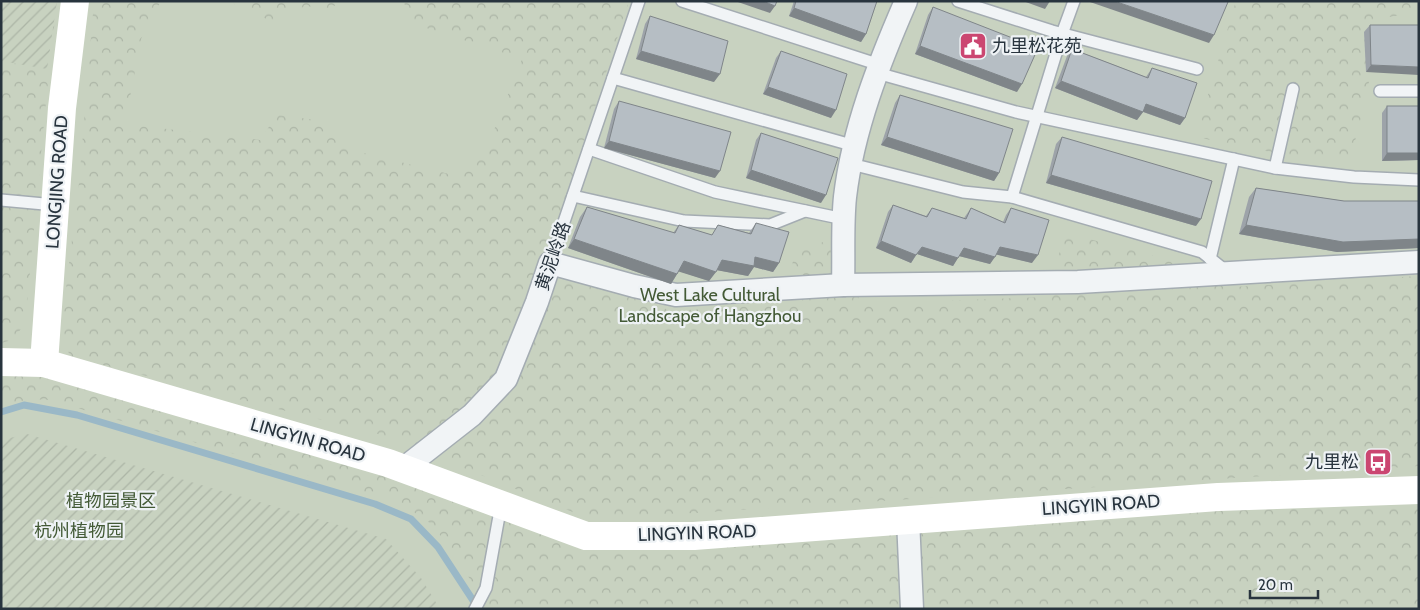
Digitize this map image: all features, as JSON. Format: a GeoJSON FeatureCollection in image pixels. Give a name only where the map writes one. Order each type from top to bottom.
{"type":"FeatureCollection","features":[{"type":"Feature","properties":{"kind":"main road","name":"LONGJING ROAD"},"geometry":{"type":"LineString","coordinates":[[44,363],[62,108],[75,1]]}},
{"type":"Feature","properties":{"kind":"main road","name":"LINGYIN ROAD"},"geometry":{"type":"LineString","coordinates":[[1,362],[44,363],[403,469],[586,536],[694,536],[1218,497],[1419,490]]}},
{"type":"Feature","properties":{"kind":"street"},"geometry":{"type":"LineString","coordinates":[[843,285],[845,197],[858,131],[878,69],[906,1]]}},
{"type":"Feature","properties":{"kind":"street"},"geometry":{"type":"LineString","coordinates":[[550,263],[634,286],[676,294],[843,285],[1078,282],[1219,266],[1419,262]]}},
{"type":"Feature","properties":{"kind":"street","name":"黄泥岭路"},"geometry":{"type":"LineString","coordinates":[[403,469],[472,415],[506,379],[537,302],[550,263]]}},
{"type":"Feature","properties":{"kind":"street"},"geometry":{"type":"LineString","coordinates":[[908,519],[912,609]]}},
{"type":"Feature","properties":{"kind":"lane","name":"黄泥岭路"},"geometry":{"type":"LineString","coordinates":[[550,263],[639,1]]}},
{"type":"Feature","properties":{"kind":"lane"},"geometry":{"type":"LineString","coordinates":[[682,1],[878,69],[1036,116],[1275,168],[1354,177],[1419,180]]}},
{"type":"Feature","properties":{"kind":"lane"},"geometry":{"type":"LineString","coordinates":[[958,1],[1062,34],[1197,69]]}},
{"type":"Feature","properties":{"kind":"lane"},"geometry":{"type":"LineString","coordinates":[[1012,197],[1036,116],[1074,1]]}},
{"type":"Feature","properties":{"kind":"lane"},"geometry":{"type":"LineString","coordinates":[[613,78],[963,192],[1012,197],[1202,252],[1219,266]]}},
{"type":"Feature","properties":{"kind":"lane"},"geometry":{"type":"LineString","coordinates":[[1275,168],[1293,89]]}},
{"type":"Feature","properties":{"kind":"lane"},"geometry":{"type":"LineString","coordinates":[[1380,91],[1419,91]]}},
{"type":"Feature","properties":{"kind":"lane"},"geometry":{"type":"LineString","coordinates":[[589,149],[715,192],[844,219]]}},
{"type":"Feature","properties":{"kind":"lane"},"geometry":{"type":"LineString","coordinates":[[1219,266],[1234,159]]}},
{"type":"Feature","properties":{"kind":"lane"},"geometry":{"type":"LineString","coordinates":[[573,196],[684,221],[770,224],[805,211]]}},
{"type":"Feature","properties":{"kind":"lane"},"geometry":{"type":"LineString","coordinates":[[1,200],[55,205]]}},
{"type":"Feature","properties":{"kind":"lane"},"geometry":{"type":"LineString","coordinates":[[475,609],[484,591],[501,505]]}},
{"type":"Feature","properties":{"kind":"green space","name":"West Lake Cultural Landscape of Hangzhou"},"geometry":{"type":"Polygon","coordinates":[[[1,1],[1419,1],[1419,609],[1,609],[1,1]]]}},
{"type":"Feature","properties":{"kind":"green space"},"geometry":{"type":"Polygon","coordinates":[[[1,1],[57,1],[25,324],[12,340],[1,343],[1,1]]]}},
{"type":"Feature","properties":{"kind":"green space"},"geometry":{"type":"Polygon","coordinates":[[[1,1],[57,1],[47,69],[1,61],[1,1]]]}},
{"type":"Feature","properties":{"kind":"green space"},"geometry":{"type":"Polygon","coordinates":[[[94,1],[161,1],[141,39],[125,124],[260,140],[277,115],[325,121],[344,148],[449,174],[485,153],[522,59],[408,22],[404,1],[629,1],[550,248],[581,280],[672,311],[786,304],[794,254],[828,240],[858,260],[859,304],[1045,297],[1066,233],[1193,266],[1233,287],[1419,276],[1419,466],[696,513],[585,517],[382,435],[71,357],[62,340],[64,304],[79,183],[94,1]]]}},
{"type":"Feature","properties":{"kind":"green space"},"geometry":{"type":"Polygon","coordinates":[[[233,1],[341,1],[330,9],[305,6],[275,23],[234,4],[233,1]]]}},
{"type":"Feature","properties":{"kind":"green space"},"geometry":{"type":"Polygon","coordinates":[[[1236,1],[1419,1],[1419,12],[1366,21],[1369,86],[1350,161],[1291,156],[1201,138],[1199,125],[1236,1]]]}},
{"type":"Feature","properties":{"kind":"green space"},"geometry":{"type":"Polygon","coordinates":[[[1,374],[55,377],[407,480],[566,537],[894,528],[902,537],[906,609],[488,609],[451,548],[430,523],[399,502],[50,400],[29,399],[1,406],[1,374]]]}},
{"type":"Feature","properties":{"kind":"green space","name":"杭州植物园"},"geometry":{"type":"Polygon","coordinates":[[[27,434],[386,539],[421,578],[440,609],[1,609],[1,440],[27,434]]]}},
{"type":"Feature","properties":{"kind":"green space"},"geometry":{"type":"Polygon","coordinates":[[[1419,504],[1419,609],[920,609],[916,533],[1130,513],[1419,504]]]}},
{"type":"Feature","properties":{"kind":"building"},"geometry":{"type":"Polygon","coordinates":[[[763,1],[777,1],[775,6],[763,1]]]}},
{"type":"Feature","properties":{"kind":"building"},"geometry":{"type":"Polygon","coordinates":[[[796,1],[877,1],[866,34],[794,8],[796,1]]]}},
{"type":"Feature","properties":{"kind":"building"},"geometry":{"type":"Polygon","coordinates":[[[1114,1],[1226,1],[1228,2],[1214,35],[1114,1]]]}},
{"type":"Feature","properties":{"kind":"building"},"geometry":{"type":"Polygon","coordinates":[[[933,7],[1038,48],[1022,84],[920,46],[933,7]]]}},
{"type":"Feature","properties":{"kind":"building"},"geometry":{"type":"Polygon","coordinates":[[[650,16],[728,41],[720,74],[641,51],[650,16]]]}},
{"type":"Feature","properties":{"kind":"building"},"geometry":{"type":"Polygon","coordinates":[[[1370,25],[1419,25],[1419,67],[1371,65],[1370,25]]]}},
{"type":"Feature","properties":{"kind":"building"},"geometry":{"type":"Polygon","coordinates":[[[1072,49],[1148,78],[1152,68],[1197,83],[1185,118],[1146,104],[1143,112],[1061,81],[1072,49]]]}},
{"type":"Feature","properties":{"kind":"building"},"geometry":{"type":"Polygon","coordinates":[[[781,51],[847,74],[836,110],[768,87],[781,51]]]}},
{"type":"Feature","properties":{"kind":"building"},"geometry":{"type":"Polygon","coordinates":[[[900,95],[1013,129],[999,173],[887,137],[900,95]]]}},
{"type":"Feature","properties":{"kind":"building"},"geometry":{"type":"Polygon","coordinates":[[[619,101],[731,132],[720,171],[609,141],[619,101]]]}},
{"type":"Feature","properties":{"kind":"building"},"geometry":{"type":"Polygon","coordinates":[[[1387,106],[1419,106],[1419,153],[1387,153],[1387,106]]]}},
{"type":"Feature","properties":{"kind":"building"},"geometry":{"type":"Polygon","coordinates":[[[761,133],[838,158],[826,195],[751,170],[761,133]]]}},
{"type":"Feature","properties":{"kind":"building"},"geometry":{"type":"Polygon","coordinates":[[[1062,137],[1212,181],[1201,219],[1051,175],[1062,137]]]}},
{"type":"Feature","properties":{"kind":"building"},"geometry":{"type":"Polygon","coordinates":[[[1256,188],[1344,201],[1419,201],[1419,239],[1343,242],[1246,225],[1256,188]]]}},
{"type":"Feature","properties":{"kind":"building"},"geometry":{"type":"Polygon","coordinates":[[[893,205],[927,217],[932,208],[966,219],[971,208],[1005,223],[1011,208],[1049,220],[1038,255],[1000,247],[995,257],[964,248],[958,258],[922,247],[916,255],[881,241],[893,205]]]}},
{"type":"Feature","properties":{"kind":"building"},"geometry":{"type":"Polygon","coordinates":[[[587,207],[675,233],[679,225],[712,235],[718,225],[751,234],[756,223],[789,232],[779,263],[755,257],[754,266],[722,260],[716,272],[684,261],[677,274],[574,239],[587,207]]]}},
{"type":"Feature","properties":{"kind":"waterway"},"geometry":{"type":"LineString","coordinates":[[1,412],[24,405],[77,415],[375,504],[411,519],[438,547],[478,608]]}},
{"type":"Feature","properties":{"kind":"place","name":"九里松花苑"},"geometry":{"type":"Point","coordinates":[973,46]}},
{"type":"Feature","properties":{"kind":"place","name":"九里松"},"geometry":{"type":"Point","coordinates":[1378,462]}},
{"type":"Feature","properties":{"kind":"park label","name":"植物园景区"},"geometry":{"type":"Point","coordinates":[111,501]}}]}
